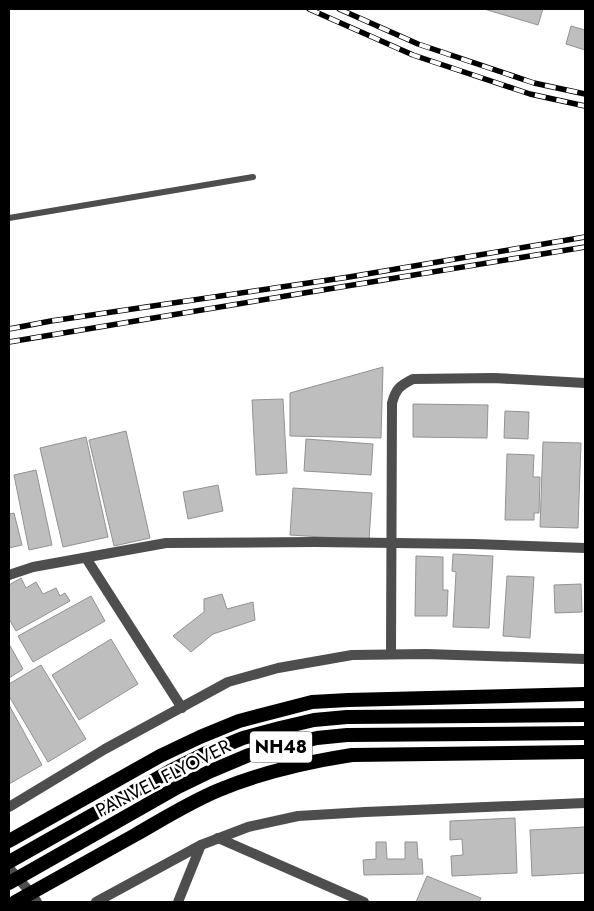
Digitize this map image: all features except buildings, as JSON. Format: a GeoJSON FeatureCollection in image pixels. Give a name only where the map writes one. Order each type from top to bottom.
{"type":"FeatureCollection","features":[{"type":"Feature","properties":{"kind":"highway"},"geometry":{"type":"LineString","coordinates":[[9,841],[160,756],[200,737],[239,721],[312,702],[585,694]]}},
{"type":"Feature","properties":{"kind":"highway","name":"PANVEL FLYOVER"},"geometry":{"type":"LineString","coordinates":[[9,862],[170,771],[204,754],[243,738],[280,728],[314,720],[347,717],[585,715]]}},
{"type":"Feature","properties":{"kind":"highway","name":"PANVEL FLYOVER"},"geometry":{"type":"LineString","coordinates":[[9,883],[178,787],[249,755],[317,738],[347,735],[585,733]]}},
{"type":"Feature","properties":{"kind":"highway"},"geometry":{"type":"LineString","coordinates":[[15,902],[34,898],[188,805],[218,790],[289,767],[352,755],[585,752]]}},
{"type":"Feature","properties":{"kind":"street"},"geometry":{"type":"LineString","coordinates":[[391,654],[392,404],[396,392],[402,384],[413,379],[485,378],[585,383]]}},
{"type":"Feature","properties":{"kind":"street"},"geometry":{"type":"LineString","coordinates":[[9,575],[33,568],[166,543],[315,542],[474,544],[585,548]]}},
{"type":"Feature","properties":{"kind":"street"},"geometry":{"type":"LineString","coordinates":[[86,558],[182,708]]}},
{"type":"Feature","properties":{"kind":"street"},"geometry":{"type":"LineString","coordinates":[[9,807],[105,749],[228,682],[278,668],[352,655],[426,654],[585,659]]}},
{"type":"Feature","properties":{"kind":"street"},"geometry":{"type":"LineString","coordinates":[[96,902],[201,844],[248,827],[298,816],[585,803]]}},
{"type":"Feature","properties":{"kind":"street"},"geometry":{"type":"LineString","coordinates":[[218,838],[364,902]]}},
{"type":"Feature","properties":{"kind":"street"},"geometry":{"type":"LineString","coordinates":[[178,902],[201,844]]}},
{"type":"Feature","properties":{"kind":"street"},"geometry":{"type":"LineString","coordinates":[[9,868],[34,898]]}},
{"type":"Feature","properties":{"kind":"lane"},"geometry":{"type":"LineString","coordinates":[[9,218],[253,177]]}},
{"type":"Feature","properties":{"kind":"railway"},"geometry":{"type":"LineString","coordinates":[[309,9],[413,55],[530,94],[585,106]]}},
{"type":"Feature","properties":{"kind":"railway"},"geometry":{"type":"LineString","coordinates":[[339,9],[418,44],[534,83],[585,94]]}},
{"type":"Feature","properties":{"kind":"railway"},"geometry":{"type":"LineString","coordinates":[[9,329],[51,321],[349,277],[585,237]]}},
{"type":"Feature","properties":{"kind":"railway"},"geometry":{"type":"LineString","coordinates":[[9,342],[585,247]]}}]}
